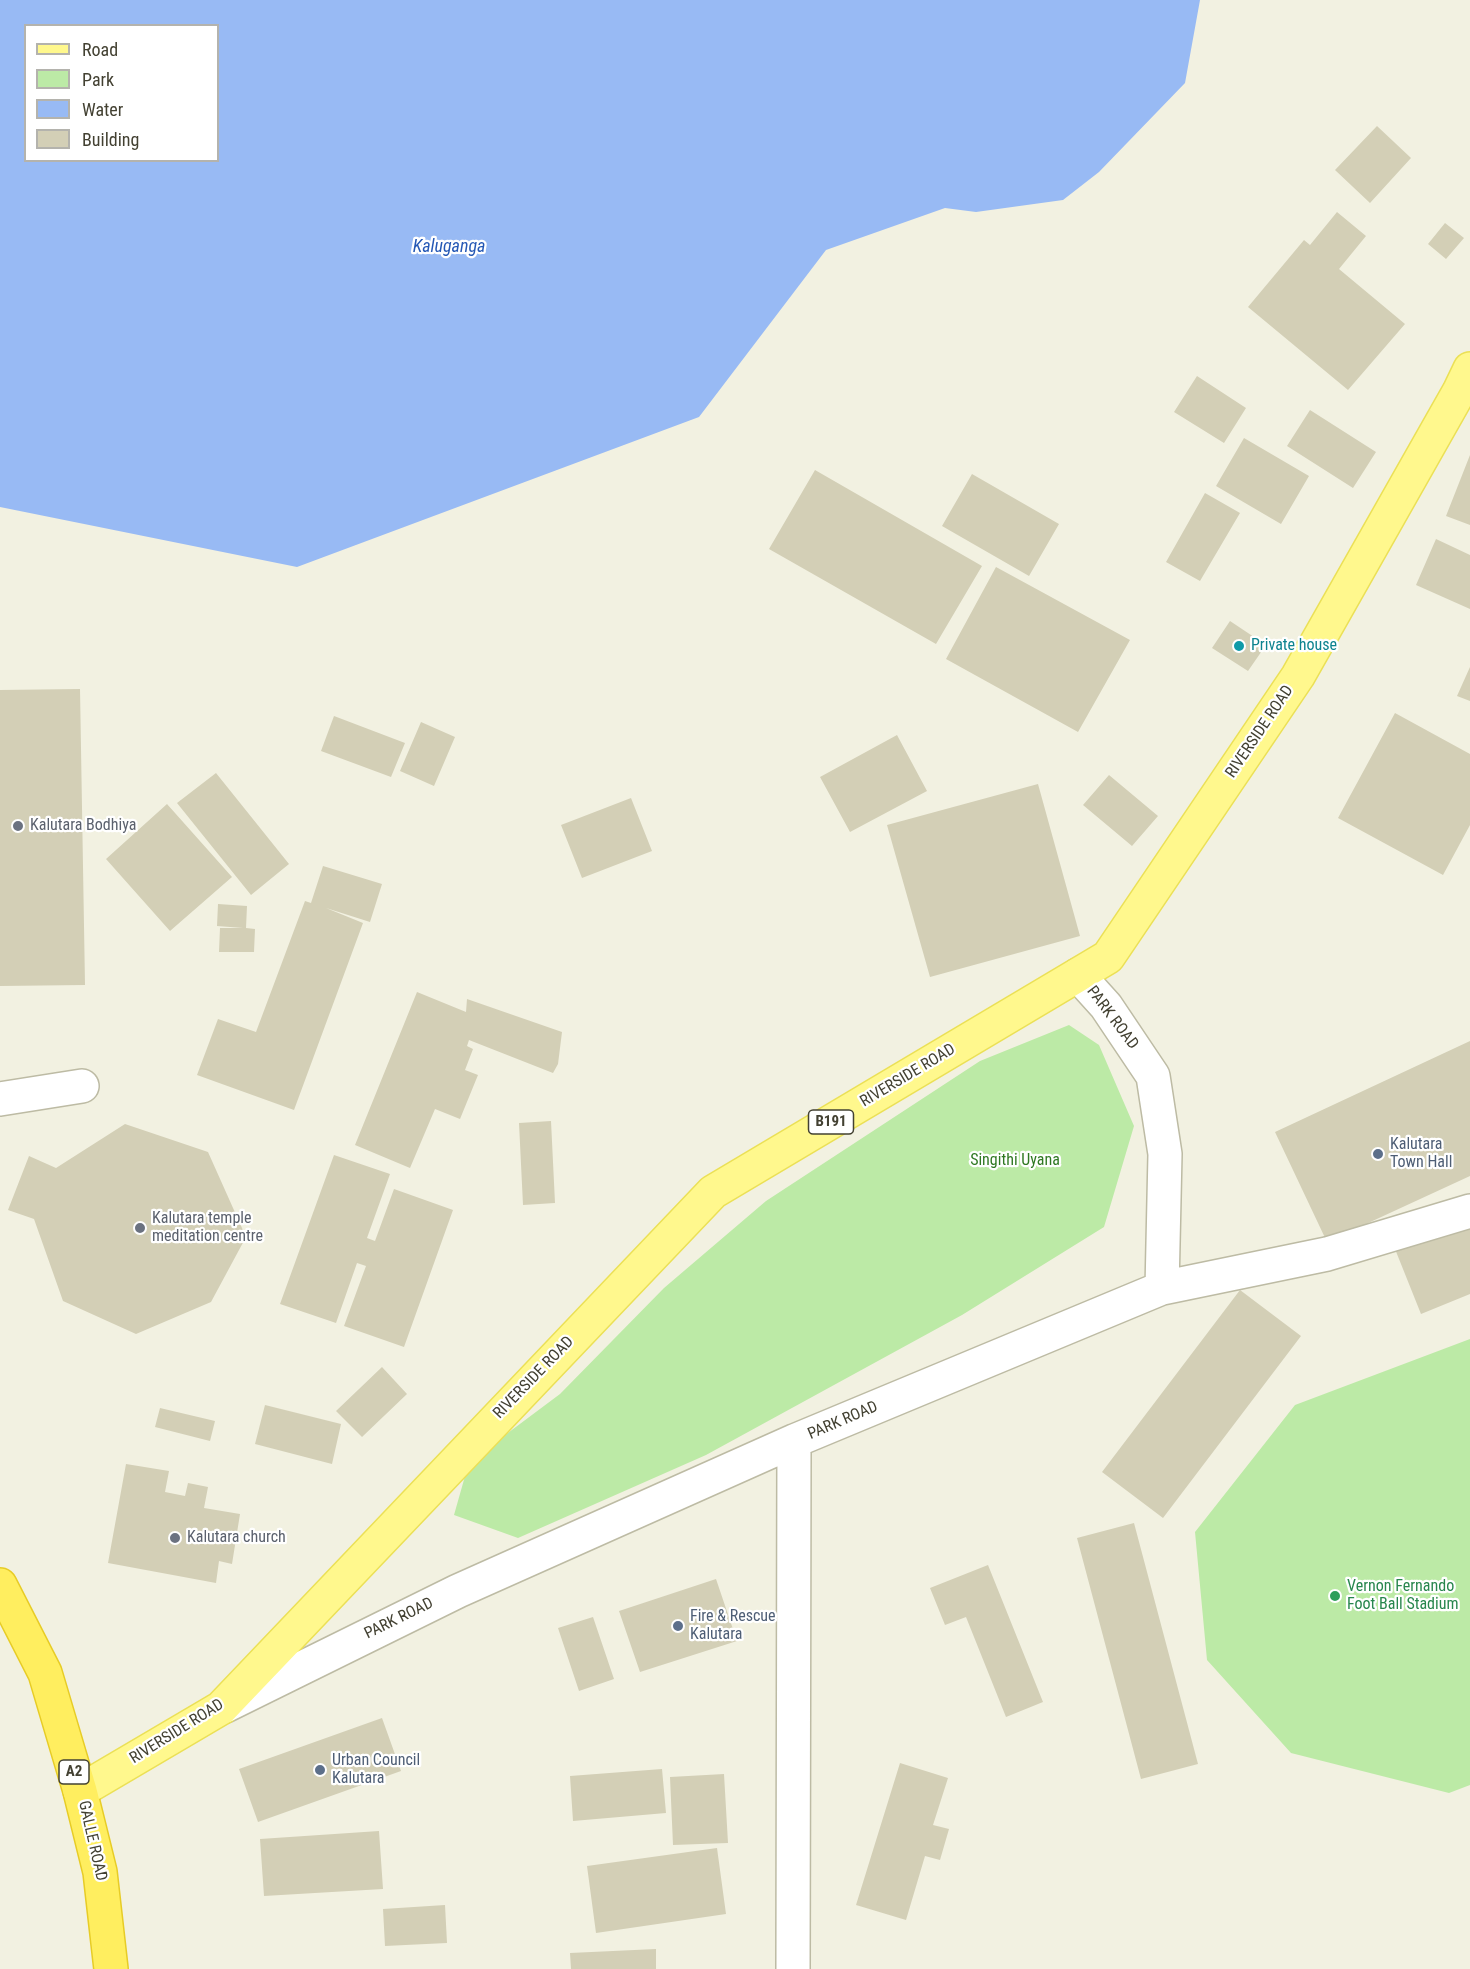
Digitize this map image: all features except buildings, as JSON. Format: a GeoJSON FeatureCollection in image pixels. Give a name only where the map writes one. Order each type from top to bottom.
{"type":"FeatureCollection","features":[{"type":"Feature","properties":{"kind":"highway","name":"GALLE ROAD"},"geometry":{"type":"LineString","coordinates":[[0,1585],[45,1673],[80,1791],[100,1872],[111,1969]]}},
{"type":"Feature","properties":{"kind":"main road","name":"RIVERSIDE ROAD"},"geometry":{"type":"LineString","coordinates":[[80,1791],[221,1708],[713,1191],[1108,957],[1298,676],[1466,386]]}},
{"type":"Feature","properties":{"kind":"street","name":"PARK ROAD"},"geometry":{"type":"LineString","coordinates":[[221,1708],[458,1591],[794,1441],[1162,1288],[1165,1154],[1153,1076],[1106,1006],[1078,975]]}},
{"type":"Feature","properties":{"kind":"street"},"geometry":{"type":"LineString","coordinates":[[0,1099],[82,1086]]}},
{"type":"Feature","properties":{"kind":"street"},"geometry":{"type":"LineString","coordinates":[[1162,1288],[1327,1254],[1470,1211]]}},
{"type":"Feature","properties":{"kind":"street"},"geometry":{"type":"LineString","coordinates":[[793,1969],[794,1441]]}},
{"type":"Feature","properties":{"kind":"green space","name":"Singithi Uyana"},"geometry":{"type":"Polygon","coordinates":[[[1069,1025],[1099,1045],[1134,1126],[1104,1227],[962,1315],[706,1455],[518,1538],[454,1515],[469,1462],[560,1394],[664,1288],[766,1201],[980,1061],[1069,1025]]]}},
{"type":"Feature","properties":{"kind":"green space","name":"Vernon Fernando Foot Ball Stadium"},"geometry":{"type":"Polygon","coordinates":[[[1470,1339],[1470,1785],[1449,1793],[1291,1753],[1207,1660],[1195,1532],[1295,1405],[1470,1339]]]}},
{"type":"Feature","properties":{"kind":"water","name":"Kaluganga"},"geometry":{"type":"Polygon","coordinates":[[[0,0],[1200,0],[1185,83],[1099,172],[1063,200],[976,212],[945,208],[826,250],[699,417],[297,567],[0,507],[0,0]]]}},
{"type":"Feature","properties":{"kind":"place","name":"Private house"},"geometry":{"type":"Point","coordinates":[1239,646]}},
{"type":"Feature","properties":{"kind":"place","name":"Kalutara Bodhiya"},"geometry":{"type":"Point","coordinates":[18,826]}},
{"type":"Feature","properties":{"kind":"place","name":"Kalutara Town Hall"},"geometry":{"type":"Point","coordinates":[1378,1154]}},
{"type":"Feature","properties":{"kind":"place","name":"Kalutara temple meditation centre"},"geometry":{"type":"Point","coordinates":[140,1228]}},
{"type":"Feature","properties":{"kind":"place","name":"Kalutara church"},"geometry":{"type":"Point","coordinates":[175,1538]}},
{"type":"Feature","properties":{"kind":"place","name":"Vernon Fernando Foot Ball Stadium"},"geometry":{"type":"Point","coordinates":[1335,1596]}},
{"type":"Feature","properties":{"kind":"place","name":"Fire & Rescue Kalutara"},"geometry":{"type":"Point","coordinates":[678,1626]}},
{"type":"Feature","properties":{"kind":"place","name":"Urban Council Kalutara"},"geometry":{"type":"Point","coordinates":[320,1770]}}]}
